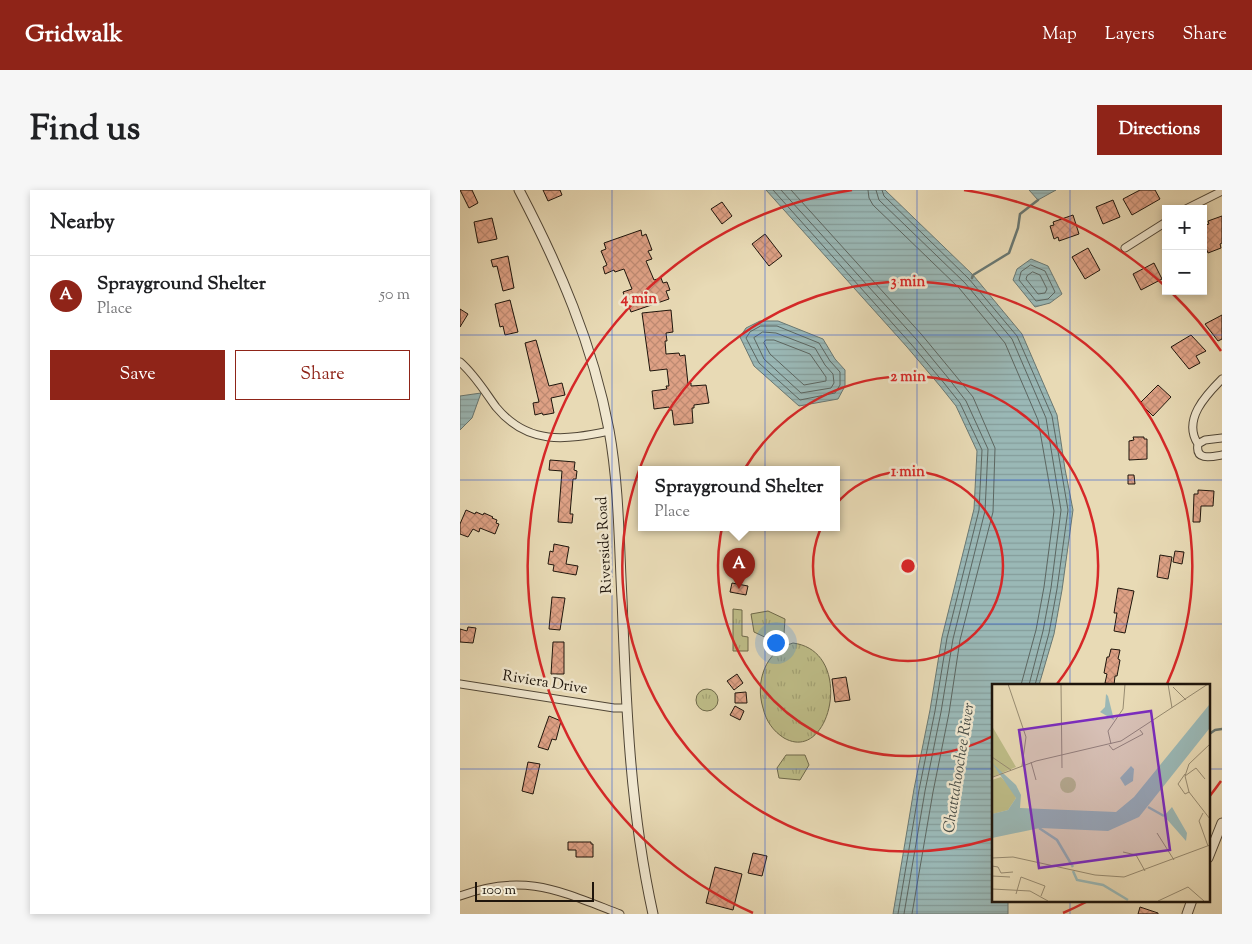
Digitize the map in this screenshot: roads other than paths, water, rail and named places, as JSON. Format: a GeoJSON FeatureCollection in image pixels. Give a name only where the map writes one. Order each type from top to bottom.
{"type":"FeatureCollection","features":[{"type":"Feature","properties":{"kind":"street","name":"Riverside Road"},"geometry":{"type":"LineString","coordinates":[[519,190],[554,261],[578,320],[596,375],[609,431],[618,510],[626,708],[640,848],[652,914]]}},
{"type":"Feature","properties":{"kind":"street"},"geometry":{"type":"LineString","coordinates":[[1194,205],[1222,191]]}},
{"type":"Feature","properties":{"kind":"street"},"geometry":{"type":"LineString","coordinates":[[1124,248],[1162,224]]}},
{"type":"Feature","properties":{"kind":"street"},"geometry":{"type":"LineString","coordinates":[[460,362],[478,381],[497,408],[519,427],[534,434],[549,438],[565,439],[609,431]]}},
{"type":"Feature","properties":{"kind":"street"},"geometry":{"type":"LineString","coordinates":[[1222,378],[1205,396],[1197,410],[1194,421],[1194,434],[1198,444],[1197,449],[1201,456],[1205,458],[1222,455]]}},
{"type":"Feature","properties":{"kind":"street"},"geometry":{"type":"LineString","coordinates":[[1198,444],[1205,440],[1222,438]]}},
{"type":"Feature","properties":{"kind":"street","name":"Riviera Drive"},"geometry":{"type":"LineString","coordinates":[[460,684],[614,708],[626,708]]}},
{"type":"Feature","properties":{"kind":"street"},"geometry":{"type":"LineString","coordinates":[[1210,853],[1222,823]]}},
{"type":"Feature","properties":{"kind":"street"},"geometry":{"type":"LineString","coordinates":[[460,896],[477,889],[503,884],[530,884],[556,890],[620,914]]}},
{"type":"Feature","properties":{"kind":"street"},"geometry":{"type":"LineString","coordinates":[[1187,914],[1191,902]]}},
{"type":"Feature","properties":{"kind":"water","name":"Chattahoochee River"},"geometry":{"type":"Polygon","coordinates":[[[766,190],[885,190],[973,275],[1022,334],[1057,415],[1073,510],[1054,634],[1039,684],[992,684],[992,902],[1008,902],[1008,914],[893,914],[942,637],[974,509],[977,451],[956,406],[907,347],[766,190]]]}},
{"type":"Feature","properties":{"kind":"water"},"geometry":{"type":"Polygon","coordinates":[[[1029,190],[1056,190],[1038,200],[1029,190]]]}},
{"type":"Feature","properties":{"kind":"water"},"geometry":{"type":"Polygon","coordinates":[[[1031,259],[1048,266],[1062,294],[1050,303],[1035,307],[1013,280],[1017,269],[1031,259]]]}},
{"type":"Feature","properties":{"kind":"water"},"geometry":{"type":"Polygon","coordinates":[[[760,321],[778,321],[823,339],[835,359],[845,370],[845,386],[838,399],[799,406],[754,366],[740,337],[746,328],[760,321]]]}},
{"type":"Feature","properties":{"kind":"water"},"geometry":{"type":"Polygon","coordinates":[[[481,393],[472,418],[460,430],[460,396],[481,393]]]}},
{"type":"Feature","properties":{"kind":"waterway"},"geometry":{"type":"LineString","coordinates":[[972,278],[973,275],[1009,253],[1018,228],[1020,214],[1038,200]]}},
{"type":"Feature","properties":{"kind":"waterway"},"geometry":{"type":"LineString","coordinates":[[1210,734],[1215,730],[1222,729]]}},
{"type":"Feature","properties":{"kind":"place","name":"Sprayground Shelter"},"geometry":{"type":"Point","coordinates":[739,589]}}]}
